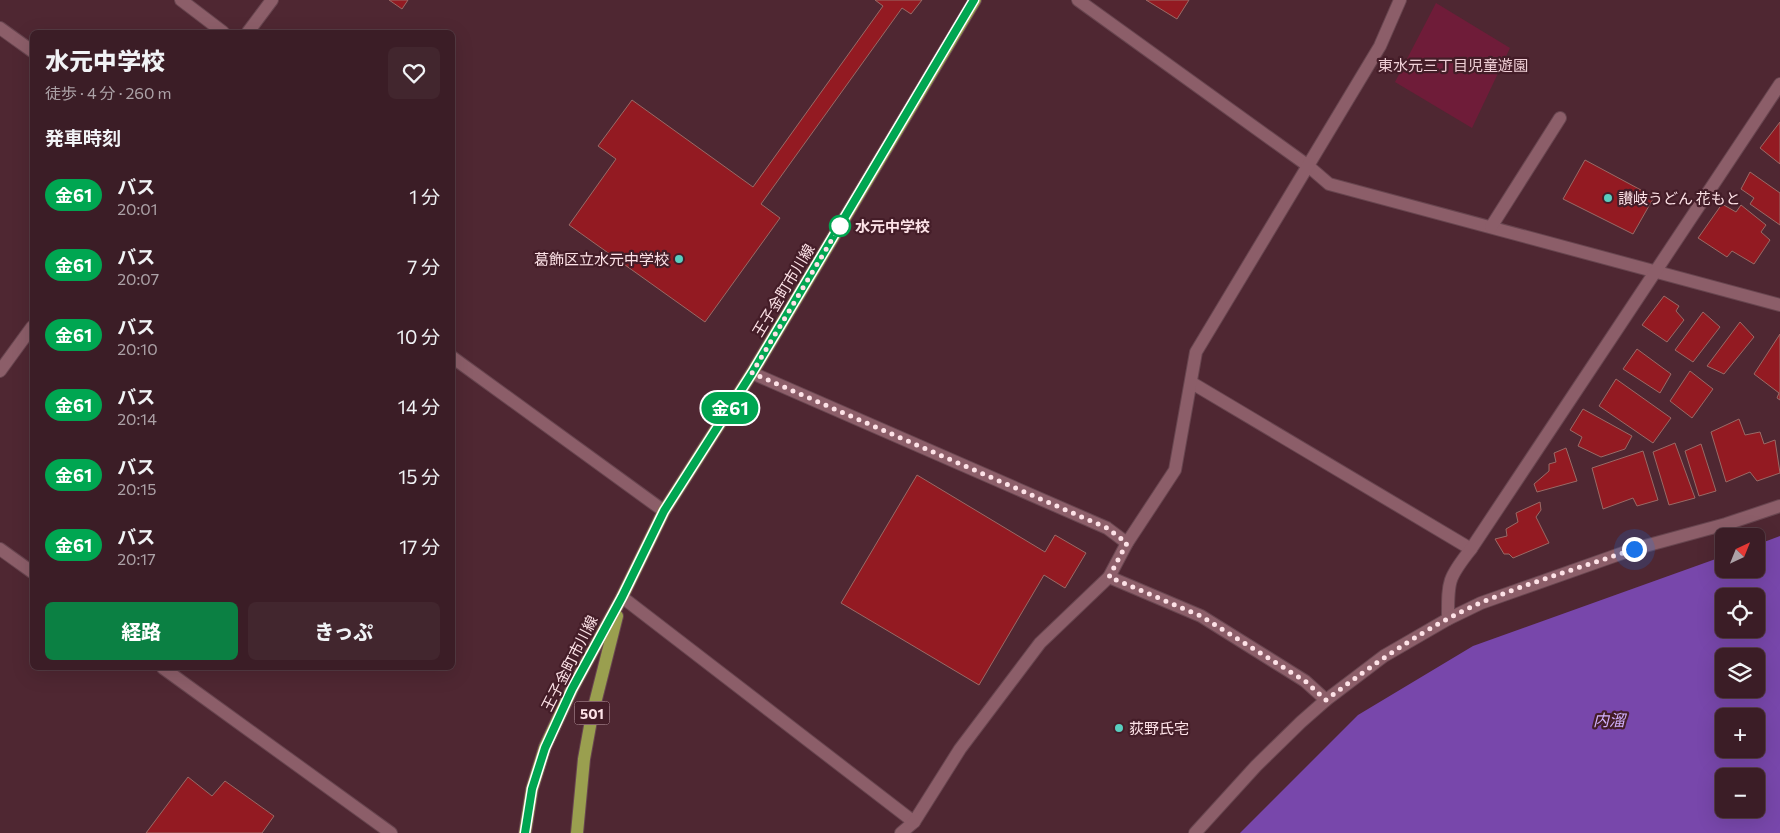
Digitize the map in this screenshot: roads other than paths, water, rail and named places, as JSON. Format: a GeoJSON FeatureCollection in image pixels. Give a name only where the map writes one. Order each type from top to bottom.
{"type":"FeatureCollection","features":[{"type":"Feature","properties":{"kind":"main road","name":"王子金町市川線"},"geometry":{"type":"LineString","coordinates":[[525,833],[532,789],[545,748],[572,689],[622,597],[664,511],[752,373],[974,0]]}},
{"type":"Feature","properties":{"kind":"main road","name":"王子金町市川線"},"geometry":{"type":"LineString","coordinates":[[577,833],[584,759],[592,715],[622,597]]}},
{"type":"Feature","properties":{"kind":"street"},"geometry":{"type":"LineString","coordinates":[[180,0],[220,30]]}},
{"type":"Feature","properties":{"kind":"street"},"geometry":{"type":"LineString","coordinates":[[250,30],[272,0]]}},
{"type":"Feature","properties":{"kind":"street"},"geometry":{"type":"LineString","coordinates":[[1078,0],[1307,165],[1329,184],[1780,305]]}},
{"type":"Feature","properties":{"kind":"street"},"geometry":{"type":"LineString","coordinates":[[901,833],[914,822],[960,748],[1040,643],[1109,577],[1127,543],[1176,470],[1196,352],[1380,46],[1400,0]]}},
{"type":"Feature","properties":{"kind":"street"},"geometry":{"type":"LineString","coordinates":[[0,28],[30,50]]}},
{"type":"Feature","properties":{"kind":"street"},"geometry":{"type":"LineString","coordinates":[[1448,619],[1448,590],[1452,573],[1470,549],[1780,84]]}},
{"type":"Feature","properties":{"kind":"street"},"geometry":{"type":"LineString","coordinates":[[1492,227],[1560,118]]}},
{"type":"Feature","properties":{"kind":"street"},"geometry":{"type":"LineString","coordinates":[[0,372],[30,330]]}},
{"type":"Feature","properties":{"kind":"street"},"geometry":{"type":"LineString","coordinates":[[455,360],[664,511]]}},
{"type":"Feature","properties":{"kind":"street"},"geometry":{"type":"LineString","coordinates":[[752,373],[1107,528],[1127,543]]}},
{"type":"Feature","properties":{"kind":"street"},"geometry":{"type":"LineString","coordinates":[[1192,383],[1470,549]]}},
{"type":"Feature","properties":{"kind":"street"},"geometry":{"type":"LineString","coordinates":[[1195,833],[1256,766],[1326,700],[1384,656],[1448,619],[1481,603],[1634,549],[1726,524],[1780,506]]}},
{"type":"Feature","properties":{"kind":"street"},"geometry":{"type":"LineString","coordinates":[[0,549],[30,571]]}},
{"type":"Feature","properties":{"kind":"street"},"geometry":{"type":"LineString","coordinates":[[1109,577],[1201,616],[1305,681],[1326,700]]}},
{"type":"Feature","properties":{"kind":"street"},"geometry":{"type":"LineString","coordinates":[[622,597],[914,822]]}},
{"type":"Feature","properties":{"kind":"street"},"geometry":{"type":"LineString","coordinates":[[166,670],[391,833]]}},
{"type":"Feature","properties":{"kind":"water","name":"内溜"},"geometry":{"type":"Polygon","coordinates":[[[1780,536],[1780,833],[1240,833],[1358,715],[1473,646],[1715,559],[1715,578],[1765,578],[1765,542],[1780,536]]]}},
{"type":"Feature","properties":{"kind":"place","name":"讃岐うどん 花もと"},"geometry":{"type":"Point","coordinates":[1608,198]}},
{"type":"Feature","properties":{"kind":"place","name":"水元中学校"},"geometry":{"type":"Point","coordinates":[840,226]}},
{"type":"Feature","properties":{"kind":"place","name":"葛飾区立水元中学校"},"geometry":{"type":"Point","coordinates":[679,259]}},
{"type":"Feature","properties":{"kind":"place","name":"荻野氏宅"},"geometry":{"type":"Point","coordinates":[1119,728]}},
{"type":"Feature","properties":{"kind":"park label","name":"東水元三丁目児童遊園"},"geometry":{"type":"Point","coordinates":[1453,65]}}]}
